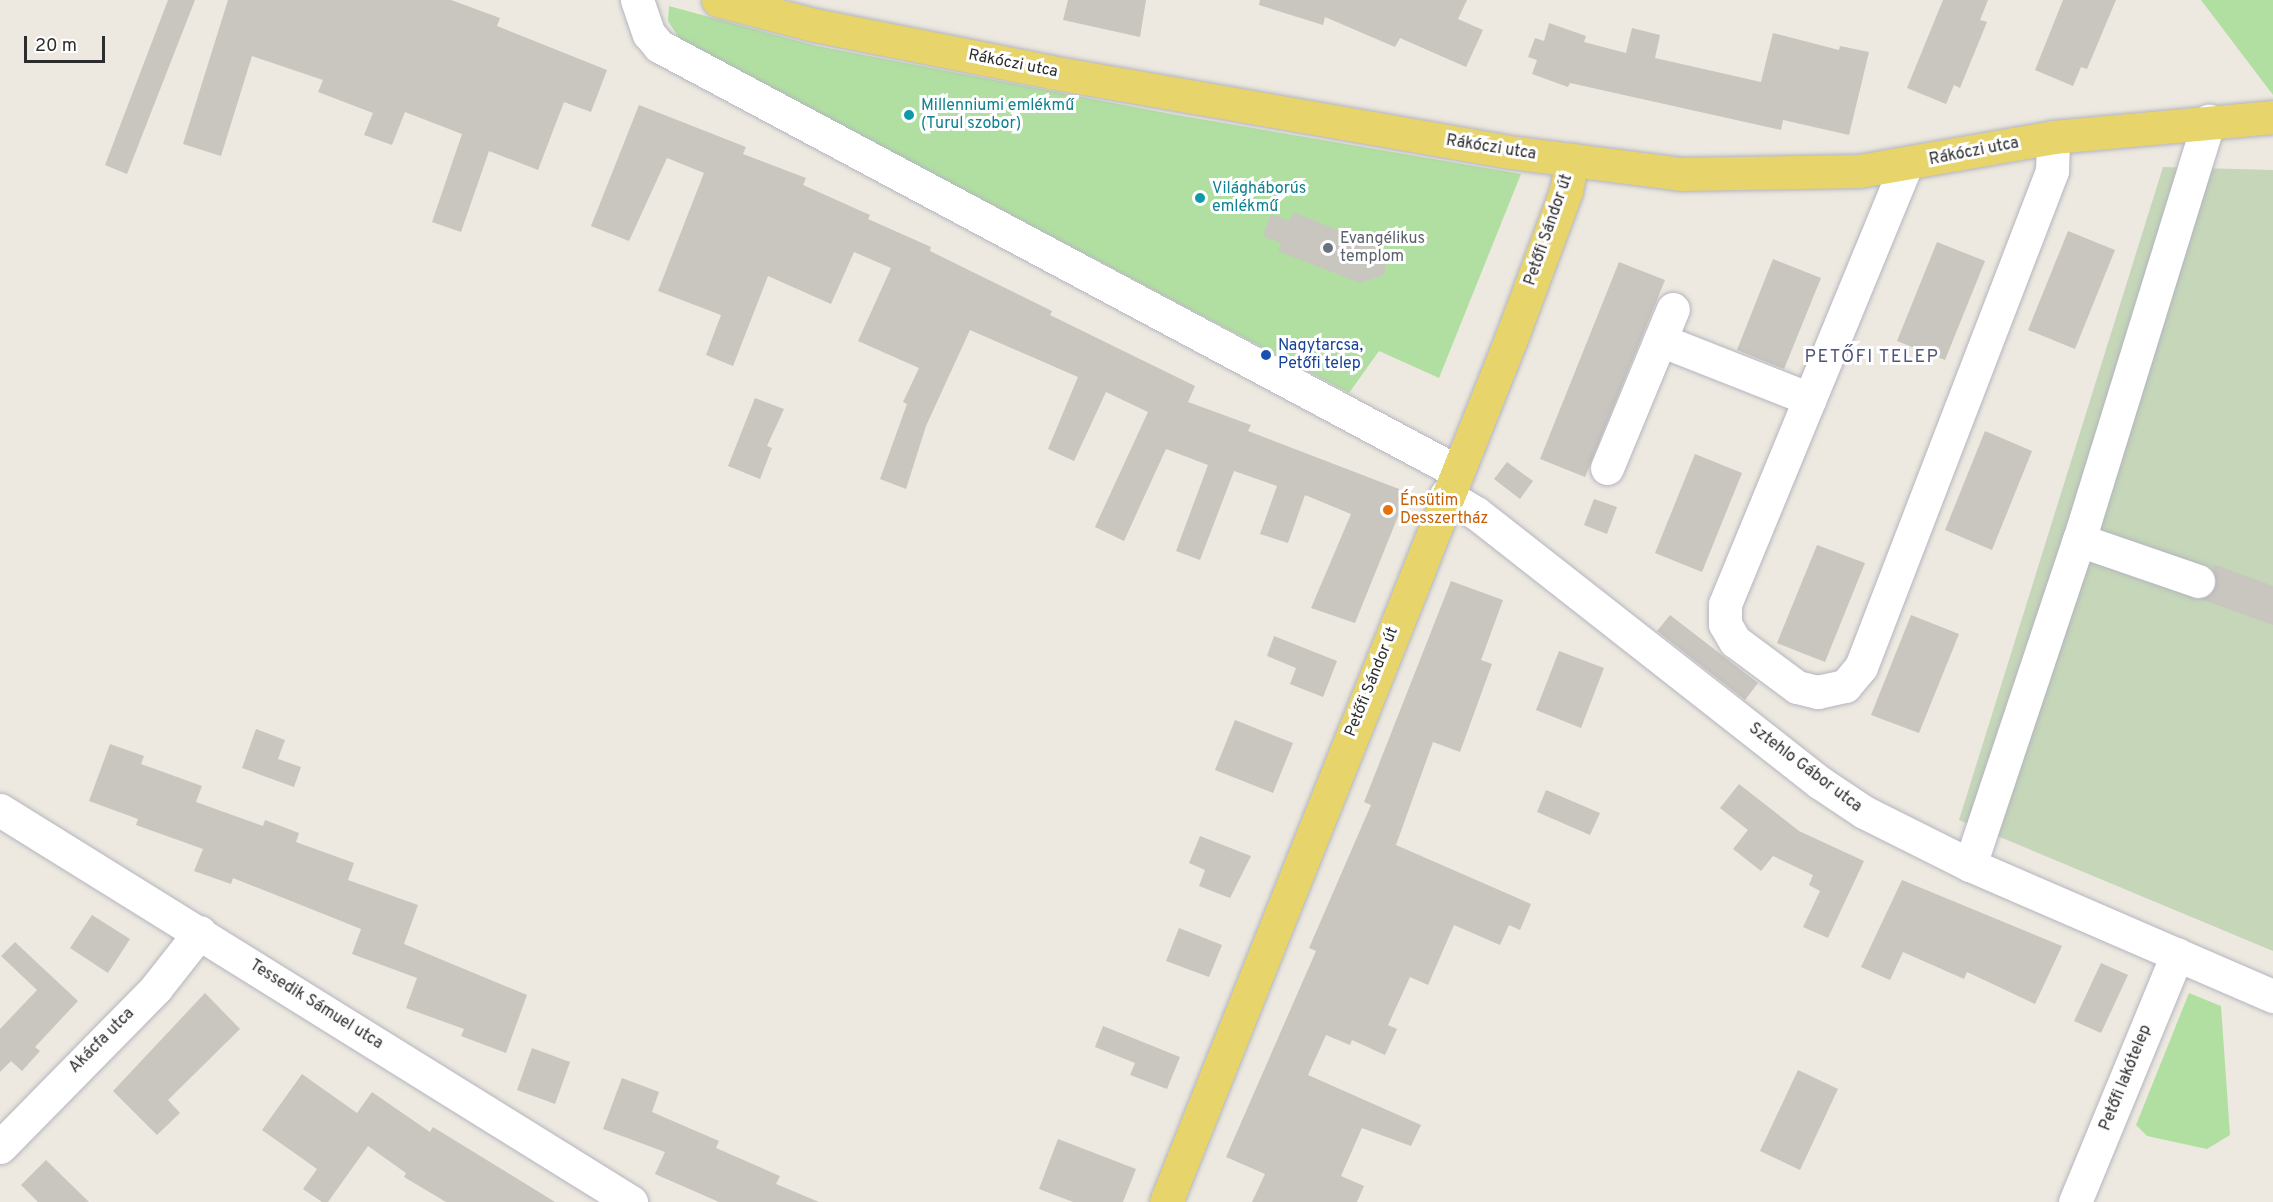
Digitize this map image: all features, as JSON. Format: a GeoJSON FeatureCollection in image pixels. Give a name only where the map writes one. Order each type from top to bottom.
{"type":"FeatureCollection","features":[{"type":"Feature","properties":{"kind":"main road","name":"Rákóczi utca"},"geometry":{"type":"LineString","coordinates":[[718,0],[814,25],[1051,72],[1572,160],[1681,174],[1740,175],[1859,171],[1906,165],[2053,137],[2209,120],[2273,117]]}},
{"type":"Feature","properties":{"kind":"main road","name":"Petőfi Sándor út"},"geometry":{"type":"LineString","coordinates":[[1166,1202],[1566,192],[1572,160]]}},
{"type":"Feature","properties":{"kind":"street"},"geometry":{"type":"LineString","coordinates":[[637,0],[649,34],[659,46],[1451,483]]}},
{"type":"Feature","properties":{"kind":"street"},"geometry":{"type":"LineString","coordinates":[[1970,865],[2079,540],[2209,120]]}},
{"type":"Feature","properties":{"kind":"street"},"geometry":{"type":"LineString","coordinates":[[1906,165],[1730,587],[1724,614],[1735,641],[1797,687],[1828,692],[1845,686],[1861,667],[2052,171],[2053,137]]}},
{"type":"Feature","properties":{"kind":"street"},"geometry":{"type":"LineString","coordinates":[[1607,468],[1673,309]]}},
{"type":"Feature","properties":{"kind":"street"},"geometry":{"type":"LineString","coordinates":[[1660,339],[1810,399]]}},
{"type":"Feature","properties":{"kind":"street","name":"Sztehlo Gábor utca"},"geometry":{"type":"LineString","coordinates":[[1451,483],[1476,513],[1819,782],[1901,833],[2273,996]]}},
{"type":"Feature","properties":{"kind":"street"},"geometry":{"type":"LineString","coordinates":[[2079,540],[2198,580]]}},
{"type":"Feature","properties":{"kind":"street","name":"Tessedik Sámuel utca"},"geometry":{"type":"LineString","coordinates":[[0,810],[200,932],[631,1202]]}},
{"type":"Feature","properties":{"kind":"street","name":"Akácfa utca"},"geometry":{"type":"LineString","coordinates":[[0,1147],[156,988],[200,932]]}},
{"type":"Feature","properties":{"kind":"street","name":"Petőfi lakótelep"},"geometry":{"type":"LineString","coordinates":[[2075,1202],[2177,954]]}},
{"type":"Feature","properties":{"kind":"green space"},"geometry":{"type":"Polygon","coordinates":[[[2201,0],[2273,0],[2273,95],[2201,0]]]}},
{"type":"Feature","properties":{"kind":"green space"},"geometry":{"type":"Polygon","coordinates":[[[669,6],[817,46],[1171,114],[1521,174],[1439,378],[1379,351],[1349,393],[681,41],[668,21],[669,6]]]}},
{"type":"Feature","properties":{"kind":"green space"},"geometry":{"type":"Polygon","coordinates":[[[2163,167],[2273,170],[2273,951],[1959,820],[2163,167]]]}},
{"type":"Feature","properties":{"kind":"green space"},"geometry":{"type":"Polygon","coordinates":[[[2189,993],[2221,1006],[2230,1135],[2207,1149],[2147,1136],[2136,1125],[2189,993]]]}},
{"type":"Feature","properties":{"kind":"building"},"geometry":{"type":"Polygon","coordinates":[[[168,0],[195,0],[127,174],[105,165],[168,0]]]}},
{"type":"Feature","properties":{"kind":"building"},"geometry":{"type":"Polygon","coordinates":[[[228,0],[451,0],[500,18],[497,26],[607,70],[591,112],[564,102],[538,170],[489,151],[461,232],[432,222],[462,134],[405,112],[392,145],[364,135],[373,113],[318,92],[323,80],[252,56],[221,156],[183,144],[228,0]]]}},
{"type":"Feature","properties":{"kind":"building"},"geometry":{"type":"Polygon","coordinates":[[[1068,0],[1146,0],[1140,37],[1063,20],[1068,0]]]}},
{"type":"Feature","properties":{"kind":"building"},"geometry":{"type":"Polygon","coordinates":[[[1260,0],[1467,0],[1458,19],[1483,30],[1466,67],[1400,38],[1395,47],[1325,17],[1323,25],[1259,5],[1260,0]]]}},
{"type":"Feature","properties":{"kind":"building"},"geometry":{"type":"Polygon","coordinates":[[[1943,0],[1988,0],[1980,20],[1987,22],[1960,88],[1954,85],[1946,104],[1907,88],[1943,0]]]}},
{"type":"Feature","properties":{"kind":"building"},"geometry":{"type":"Polygon","coordinates":[[[2063,0],[2116,0],[2087,69],[2081,67],[2073,86],[2035,70],[2063,0]]]}},
{"type":"Feature","properties":{"kind":"building"},"geometry":{"type":"Polygon","coordinates":[[[1549,23],[1586,36],[1584,42],[1626,53],[1632,28],[1660,35],[1655,58],[1761,82],[1773,33],[1839,50],[1840,46],[1869,52],[1849,135],[1783,120],[1781,130],[1570,83],[1568,87],[1532,74],[1537,60],[1528,57],[1535,38],[1544,41],[1549,23]]]}},
{"type":"Feature","properties":{"kind":"building"},"geometry":{"type":"Polygon","coordinates":[[[639,105],[746,147],[743,154],[806,178],[803,185],[870,215],[868,219],[931,247],[930,251],[1052,311],[1050,315],[1195,386],[1188,402],[1251,425],[1248,431],[1399,489],[1403,504],[1355,623],[1311,608],[1351,514],[1305,495],[1288,543],[1260,534],[1277,486],[1234,471],[1200,560],[1176,551],[1208,465],[1166,449],[1124,541],[1095,527],[1148,412],[1106,392],[1074,461],[1048,449],[1078,377],[970,330],[926,426],[906,489],[880,479],[907,404],[903,402],[919,368],[858,341],[891,268],[854,252],[831,304],[768,276],[733,366],[706,355],[721,315],[658,291],[704,173],[667,158],[629,241],[591,226],[639,105]]]}},
{"type":"Feature","properties":{"kind":"building","name":"Evangélikus templom"},"geometry":{"type":"Polygon","coordinates":[[[1293,212],[1372,244],[1386,263],[1384,275],[1360,283],[1278,251],[1281,243],[1263,236],[1271,214],[1290,221],[1293,212]]]}},
{"type":"Feature","properties":{"kind":"building"},"geometry":{"type":"Polygon","coordinates":[[[2068,231],[2115,250],[2075,349],[2028,330],[2068,231]]]}},
{"type":"Feature","properties":{"kind":"building"},"geometry":{"type":"Polygon","coordinates":[[[1937,242],[1985,261],[1945,360],[1897,341],[1937,242]]]}},
{"type":"Feature","properties":{"kind":"building"},"geometry":{"type":"Polygon","coordinates":[[[1773,259],[1821,278],[1784,369],[1737,350],[1773,259]]]}},
{"type":"Feature","properties":{"kind":"building"},"geometry":{"type":"Polygon","coordinates":[[[1619,262],[1665,280],[1585,477],[1540,459],[1619,262]]]}},
{"type":"Feature","properties":{"kind":"building"},"geometry":{"type":"Polygon","coordinates":[[[755,398],[784,409],[767,446],[772,448],[760,479],[728,466],[755,398]]]}},
{"type":"Feature","properties":{"kind":"building"},"geometry":{"type":"Polygon","coordinates":[[[1985,431],[2032,451],[1992,550],[1945,530],[1985,431]]]}},
{"type":"Feature","properties":{"kind":"building"},"geometry":{"type":"Polygon","coordinates":[[[1695,454],[1742,473],[1702,572],[1655,553],[1695,454]]]}},
{"type":"Feature","properties":{"kind":"building"},"geometry":{"type":"Polygon","coordinates":[[[1507,462],[1533,481],[1520,499],[1494,479],[1507,462]]]}},
{"type":"Feature","properties":{"kind":"building"},"geometry":{"type":"Polygon","coordinates":[[[1594,499],[1617,507],[1607,534],[1584,525],[1594,499]]]}},
{"type":"Feature","properties":{"kind":"building"},"geometry":{"type":"Polygon","coordinates":[[[1817,545],[1865,563],[1825,662],[1777,643],[1817,545]]]}},
{"type":"Feature","properties":{"kind":"building"},"geometry":{"type":"Polygon","coordinates":[[[2213,564],[2273,586],[2273,625],[2201,599],[2216,587],[2213,564]]]}},
{"type":"Feature","properties":{"kind":"building"},"geometry":{"type":"Polygon","coordinates":[[[1451,581],[1503,600],[1481,660],[1492,664],[1460,752],[1433,742],[1396,845],[1531,904],[1520,930],[1509,925],[1500,945],[1454,925],[1428,985],[1410,977],[1388,1025],[1397,1029],[1385,1055],[1352,1040],[1350,1045],[1326,1035],[1308,1075],[1421,1125],[1411,1146],[1362,1128],[1341,1176],[1364,1186],[1357,1202],[1252,1202],[1265,1174],[1226,1157],[1316,951],[1309,948],[1371,805],[1364,802],[1451,581]]]}},
{"type":"Feature","properties":{"kind":"building"},"geometry":{"type":"Polygon","coordinates":[[[1670,615],[1758,683],[1745,700],[1657,631],[1670,615]]]}},
{"type":"Feature","properties":{"kind":"building"},"geometry":{"type":"Polygon","coordinates":[[[1911,615],[1959,634],[1919,733],[1871,715],[1911,615]]]}},
{"type":"Feature","properties":{"kind":"building"},"geometry":{"type":"Polygon","coordinates":[[[1274,636],[1337,661],[1323,697],[1290,684],[1296,668],[1267,656],[1274,636]]]}},
{"type":"Feature","properties":{"kind":"building"},"geometry":{"type":"Polygon","coordinates":[[[1559,651],[1604,668],[1581,728],[1536,710],[1559,651]]]}},
{"type":"Feature","properties":{"kind":"building"},"geometry":{"type":"Polygon","coordinates":[[[1235,720],[1293,743],[1273,793],[1215,770],[1235,720]]]}},
{"type":"Feature","properties":{"kind":"building"},"geometry":{"type":"Polygon","coordinates":[[[256,729],[285,740],[278,759],[301,767],[294,787],[242,768],[256,729]]]}},
{"type":"Feature","properties":{"kind":"building"},"geometry":{"type":"Polygon","coordinates":[[[110,744],[144,756],[141,764],[202,786],[196,802],[263,826],[265,820],[299,833],[296,842],[354,863],[348,880],[418,905],[404,944],[527,995],[506,1053],[461,1036],[464,1029],[406,1008],[417,978],[352,954],[361,929],[233,878],[231,884],[194,871],[203,849],[136,825],[138,819],[89,801],[110,744]]]}},
{"type":"Feature","properties":{"kind":"building"},"geometry":{"type":"Polygon","coordinates":[[[1739,784],[1799,831],[1864,861],[1828,938],[1803,927],[1820,891],[1809,885],[1813,875],[1773,856],[1761,871],[1733,849],[1748,830],[1720,808],[1739,784]]]}},
{"type":"Feature","properties":{"kind":"building"},"geometry":{"type":"Polygon","coordinates":[[[1546,790],[1600,813],[1590,835],[1537,812],[1546,790]]]}},
{"type":"Feature","properties":{"kind":"building"},"geometry":{"type":"Polygon","coordinates":[[[1200,836],[1251,856],[1230,898],[1199,886],[1205,870],[1189,863],[1200,836]]]}},
{"type":"Feature","properties":{"kind":"building"},"geometry":{"type":"Polygon","coordinates":[[[1902,880],[2062,946],[2035,1004],[1967,972],[1964,979],[1903,952],[1890,980],[1861,967],[1902,880]]]}},
{"type":"Feature","properties":{"kind":"building"},"geometry":{"type":"Polygon","coordinates":[[[92,915],[130,939],[108,973],[70,948],[92,915]]]}},
{"type":"Feature","properties":{"kind":"building"},"geometry":{"type":"Polygon","coordinates":[[[1179,928],[1222,945],[1209,977],[1166,961],[1179,928]]]}},
{"type":"Feature","properties":{"kind":"building"},"geometry":{"type":"Polygon","coordinates":[[[15,942],[78,1001],[35,1047],[40,1051],[22,1071],[11,1061],[0,1072],[0,1029],[37,990],[1,956],[15,942]]]}},
{"type":"Feature","properties":{"kind":"building"},"geometry":{"type":"Polygon","coordinates":[[[2101,963],[2128,975],[2101,1033],[2074,1021],[2101,963]]]}},
{"type":"Feature","properties":{"kind":"building"},"geometry":{"type":"Polygon","coordinates":[[[205,993],[240,1029],[168,1100],[180,1113],[157,1135],[113,1091],[205,993]]]}},
{"type":"Feature","properties":{"kind":"building"},"geometry":{"type":"Polygon","coordinates":[[[1103,1026],[1180,1057],[1167,1089],[1130,1075],[1135,1063],[1095,1047],[1103,1026]]]}},
{"type":"Feature","properties":{"kind":"building"},"geometry":{"type":"Polygon","coordinates":[[[532,1048],[570,1062],[555,1104],[517,1090],[532,1048]]]}},
{"type":"Feature","properties":{"kind":"building"},"geometry":{"type":"Polygon","coordinates":[[[1798,1070],[1838,1089],[1800,1170],[1760,1151],[1798,1070]]]}},
{"type":"Feature","properties":{"kind":"building"},"geometry":{"type":"Polygon","coordinates":[[[302,1074],[357,1113],[372,1092],[430,1132],[433,1127],[555,1202],[446,1202],[404,1177],[406,1173],[368,1146],[328,1202],[322,1202],[303,1189],[317,1169],[262,1130],[302,1074]]]}},
{"type":"Feature","properties":{"kind":"building"},"geometry":{"type":"Polygon","coordinates":[[[622,1078],[659,1092],[652,1112],[719,1141],[716,1148],[780,1176],[776,1184],[819,1202],[719,1202],[655,1174],[665,1152],[603,1129],[622,1078]]]}},
{"type":"Feature","properties":{"kind":"building"},"geometry":{"type":"Polygon","coordinates":[[[1058,1139],[1136,1169],[1123,1202],[1073,1202],[1039,1189],[1058,1139]]]}},
{"type":"Feature","properties":{"kind":"building"},"geometry":{"type":"Polygon","coordinates":[[[46,1160],[89,1202],[38,1202],[21,1185],[46,1160]]]}},
{"type":"Feature","properties":{"kind":"place","name":"Millenniumi emlékmű (Turul szobor)"},"geometry":{"type":"Point","coordinates":[909,115]}},
{"type":"Feature","properties":{"kind":"place","name":"Világháborús emlékmű"},"geometry":{"type":"Point","coordinates":[1200,198]}},
{"type":"Feature","properties":{"kind":"place","name":"Evangélikus templom"},"geometry":{"type":"Point","coordinates":[1328,248]}},
{"type":"Feature","properties":{"kind":"place","name":"Nagytarcsa, Petőfi telep"},"geometry":{"type":"Point","coordinates":[1266,355]}},
{"type":"Feature","properties":{"kind":"place","name":"Énsütim Desszertház"},"geometry":{"type":"Point","coordinates":[1388,510]}},
{"type":"Feature","properties":{"kind":"district","name":"PETŐFI TELEP"},"geometry":{"type":"Point","coordinates":[1872,358]}}]}
